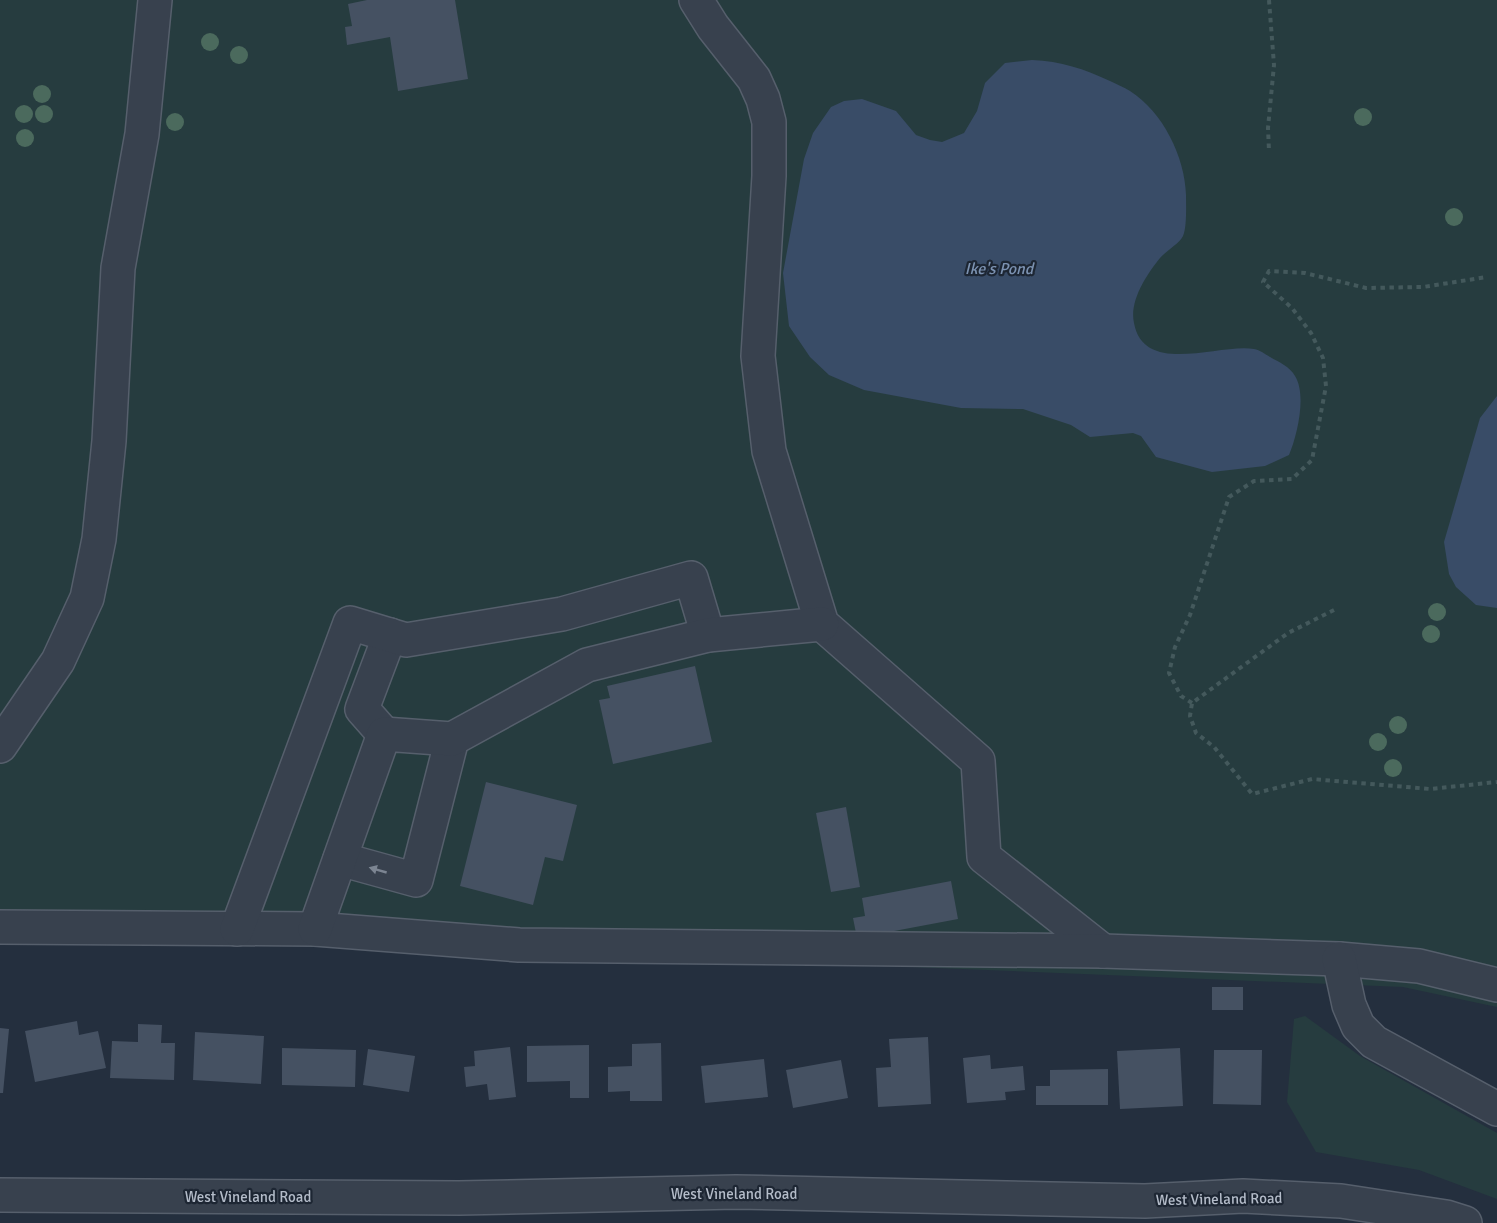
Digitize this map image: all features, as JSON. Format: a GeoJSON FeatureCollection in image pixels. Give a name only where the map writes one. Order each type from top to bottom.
{"type":"FeatureCollection","features":[{"type":"Feature","properties":{"kind":"street"},"geometry":{"type":"LineString","coordinates":[[0,746],[58,661],[87,598],[99,539],[109,441],[118,268],[142,134],[155,0]]}},
{"type":"Feature","properties":{"kind":"street"},"geometry":{"type":"LineString","coordinates":[[696,0],[712,27],[754,79],[763,99],[769,122],[769,176],[758,356],[769,451],[822,624],[978,761],[984,857],[1103,951]]}},
{"type":"Feature","properties":{"kind":"street"},"geometry":{"type":"LineString","coordinates":[[237,929],[350,623],[406,640],[562,614],[692,578],[708,635]]}},
{"type":"Feature","properties":{"kind":"street"},"geometry":{"type":"LineString","coordinates":[[390,635],[362,708],[384,734],[452,739],[587,665],[708,635],[822,624]]}},
{"type":"Feature","properties":{"kind":"street"},"geometry":{"type":"LineString","coordinates":[[315,929],[384,734]]}},
{"type":"Feature","properties":{"kind":"street"},"geometry":{"type":"LineString","coordinates":[[340,859],[416,880],[452,739]]}},
{"type":"Feature","properties":{"kind":"street"},"geometry":{"type":"LineString","coordinates":[[0,927],[315,929],[519,945],[1103,951],[1339,959],[1419,966],[1497,985]]}},
{"type":"Feature","properties":{"kind":"street"},"geometry":{"type":"LineString","coordinates":[[1339,959],[1349,1005],[1358,1026],[1374,1042],[1497,1109]]}},
{"type":"Feature","properties":{"kind":"street","name":"West Vineland Road"},"geometry":{"type":"LineString","coordinates":[[0,1195],[461,1211],[736,1192],[1135,1212],[1243,1196],[1341,1201],[1446,1217],[1465,1223]]}},
{"type":"Feature","properties":{"kind":"path"},"geometry":{"type":"LineString","coordinates":[[1269,0],[1274,65],[1268,118],[1269,151]]}},
{"type":"Feature","properties":{"kind":"path"},"geometry":{"type":"LineString","coordinates":[[1192,703],[1180,696],[1169,673],[1175,647],[1190,615],[1229,497],[1254,481],[1292,479],[1312,460],[1326,386],[1323,358],[1311,333],[1292,308],[1263,282],[1269,271],[1305,273],[1366,288],[1423,287],[1487,277]]}},
{"type":"Feature","properties":{"kind":"path"},"geometry":{"type":"LineString","coordinates":[[1334,610],[1288,633],[1192,703],[1190,716],[1196,733],[1214,747],[1252,794],[1312,779],[1430,789],[1497,782]]}},
{"type":"Feature","properties":{"kind":"green space"},"geometry":{"type":"Polygon","coordinates":[[[0,0],[1497,0],[1497,1007],[1403,987],[0,930],[0,0]]]}},
{"type":"Feature","properties":{"kind":"green space"},"geometry":{"type":"Polygon","coordinates":[[[1305,1016],[1360,1056],[1497,1133],[1497,1199],[1419,1170],[1316,1152],[1287,1102],[1294,1019],[1305,1016]]]}},
{"type":"Feature","properties":{"kind":"water","name":"Ike's Pond"},"geometry":{"type":"Polygon","coordinates":[[[1032,60],[1072,66],[1123,87],[1142,100],[1162,123],[1177,151],[1185,180],[1185,227],[1181,239],[1160,258],[1145,280],[1134,306],[1134,323],[1141,339],[1152,349],[1185,354],[1239,348],[1254,349],[1287,367],[1299,384],[1300,394],[1300,416],[1289,455],[1265,466],[1212,472],[1156,457],[1141,436],[1133,433],[1090,437],[1071,425],[1023,409],[961,408],[864,390],[829,375],[810,357],[789,326],[783,273],[804,159],[813,133],[831,107],[844,101],[862,99],[896,111],[916,135],[942,142],[964,133],[977,111],[985,83],[1005,63],[1032,60]]]}},
{"type":"Feature","properties":{"kind":"water"},"geometry":{"type":"Polygon","coordinates":[[[1497,396],[1497,608],[1476,605],[1456,587],[1449,574],[1444,542],[1480,418],[1497,396]]]}},
{"type":"Feature","properties":{"kind":"building"},"geometry":{"type":"Polygon","coordinates":[[[367,0],[455,0],[468,79],[398,91],[390,37],[347,45],[345,27],[352,26],[348,4],[367,0]]]}},
{"type":"Feature","properties":{"kind":"building"},"geometry":{"type":"Polygon","coordinates":[[[695,666],[712,742],[613,764],[599,700],[610,698],[607,686],[695,666]]]}},
{"type":"Feature","properties":{"kind":"building"},"geometry":{"type":"Polygon","coordinates":[[[486,782],[577,805],[563,861],[545,857],[533,905],[460,886],[486,782]]]}},
{"type":"Feature","properties":{"kind":"building"},"geometry":{"type":"Polygon","coordinates":[[[846,807],[860,887],[831,892],[816,813],[846,807]]]}},
{"type":"Feature","properties":{"kind":"building"},"geometry":{"type":"Polygon","coordinates":[[[951,881],[958,919],[857,938],[853,918],[865,916],[862,898],[951,881]]]}},
{"type":"Feature","properties":{"kind":"building"},"geometry":{"type":"Polygon","coordinates":[[[1212,987],[1243,987],[1243,1010],[1212,1010],[1212,987]]]}},
{"type":"Feature","properties":{"kind":"building"},"geometry":{"type":"Polygon","coordinates":[[[77,1021],[79,1035],[98,1031],[106,1068],[35,1082],[25,1031],[77,1021]]]}},
{"type":"Feature","properties":{"kind":"building"},"geometry":{"type":"Polygon","coordinates":[[[138,1024],[162,1025],[161,1043],[175,1043],[174,1080],[110,1078],[112,1041],[138,1042],[138,1024]]]}},
{"type":"Feature","properties":{"kind":"building"},"geometry":{"type":"Polygon","coordinates":[[[0,1028],[9,1029],[3,1093],[0,1093],[0,1028]]]}},
{"type":"Feature","properties":{"kind":"building"},"geometry":{"type":"Polygon","coordinates":[[[195,1032],[264,1036],[261,1084],[193,1080],[195,1032]]]}},
{"type":"Feature","properties":{"kind":"building"},"geometry":{"type":"Polygon","coordinates":[[[928,1037],[931,1104],[878,1107],[876,1068],[891,1067],[889,1039],[928,1037]]]}},
{"type":"Feature","properties":{"kind":"building"},"geometry":{"type":"Polygon","coordinates":[[[661,1043],[662,1101],[630,1101],[630,1091],[608,1092],[608,1067],[632,1066],[632,1044],[661,1043]]]}},
{"type":"Feature","properties":{"kind":"building"},"geometry":{"type":"Polygon","coordinates":[[[589,1045],[589,1098],[570,1098],[570,1081],[527,1082],[527,1046],[589,1045]]]}},
{"type":"Feature","properties":{"kind":"building"},"geometry":{"type":"Polygon","coordinates":[[[510,1047],[516,1097],[489,1100],[487,1084],[466,1087],[464,1067],[475,1066],[474,1051],[510,1047]]]}},
{"type":"Feature","properties":{"kind":"building"},"geometry":{"type":"Polygon","coordinates":[[[282,1048],[356,1050],[355,1087],[282,1085],[282,1048]]]}},
{"type":"Feature","properties":{"kind":"building"},"geometry":{"type":"Polygon","coordinates":[[[1180,1048],[1183,1106],[1120,1109],[1117,1051],[1180,1048]]]}},
{"type":"Feature","properties":{"kind":"building"},"geometry":{"type":"Polygon","coordinates":[[[368,1049],[415,1056],[409,1092],[363,1085],[368,1049]]]}},
{"type":"Feature","properties":{"kind":"building"},"geometry":{"type":"Polygon","coordinates":[[[1214,1050],[1262,1050],[1261,1105],[1213,1104],[1214,1050]]]}},
{"type":"Feature","properties":{"kind":"building"},"geometry":{"type":"Polygon","coordinates":[[[990,1055],[991,1069],[1023,1066],[1025,1090],[1005,1092],[1006,1100],[967,1103],[963,1058],[990,1055]]]}},
{"type":"Feature","properties":{"kind":"building"},"geometry":{"type":"Polygon","coordinates":[[[764,1059],[768,1097],[705,1103],[701,1066],[764,1059]]]}},
{"type":"Feature","properties":{"kind":"building"},"geometry":{"type":"Polygon","coordinates":[[[841,1060],[848,1098],[793,1108],[786,1070],[841,1060]]]}},
{"type":"Feature","properties":{"kind":"building"},"geometry":{"type":"Polygon","coordinates":[[[1108,1069],[1108,1105],[1036,1105],[1036,1086],[1050,1086],[1050,1070],[1108,1069]]]}}]}
